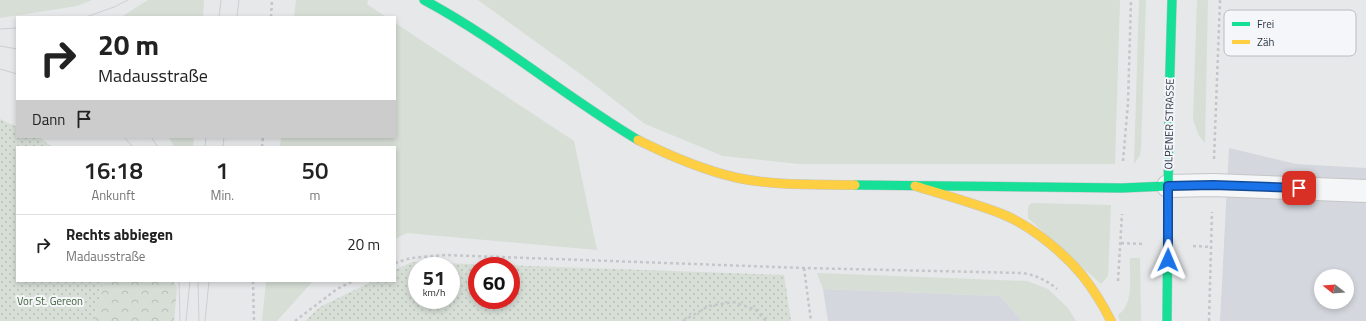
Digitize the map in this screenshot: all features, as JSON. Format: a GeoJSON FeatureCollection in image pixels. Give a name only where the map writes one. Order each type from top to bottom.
{"type":"FeatureCollection","features":[{"type":"Feature","properties":{"kind":"main road"},"geometry":{"type":"LineString","coordinates":[[424,0],[486,37],[569,97],[612,125],[683,161],[739,178],[769,182],[812,184],[915,186],[1122,188],[1168,186]]}},
{"type":"Feature","properties":{"kind":"main road","name":"OLPENER STRASSE"},"geometry":{"type":"LineString","coordinates":[[1167,321],[1169,104],[1172,0]]}},
{"type":"Feature","properties":{"kind":"main road"},"geometry":{"type":"LineString","coordinates":[[915,186],[1003,214],[1035,231],[1082,275],[1102,304],[1111,321]]}},
{"type":"Feature","properties":{"kind":"street"},"geometry":{"type":"LineString","coordinates":[[1168,186],[1219,185],[1366,191]]}},
{"type":"Feature","properties":{"kind":"path"},"geometry":{"type":"LineString","coordinates":[[271,16],[272,0]]}},
{"type":"Feature","properties":{"kind":"path"},"geometry":{"type":"LineString","coordinates":[[396,263],[411,258],[445,255],[804,268],[1022,273],[1043,279],[1058,290]]}},
{"type":"Feature","properties":{"kind":"path"},"geometry":{"type":"LineString","coordinates":[[804,268],[811,321]]}},
{"type":"Feature","properties":{"kind":"path"},"geometry":{"type":"LineString","coordinates":[[252,282],[254,321]]}},
{"type":"Feature","properties":{"kind":"path"},"geometry":{"type":"LineString","coordinates":[[295,321],[337,289],[351,282]]}},
{"type":"Feature","properties":{"kind":"path"},"geometry":{"type":"LineString","coordinates":[[683,321],[709,306],[734,302],[756,310],[766,321]]}},
{"type":"Feature","properties":{"kind":"shaded area"},"geometry":{"type":"Polygon","coordinates":[[[1229,148],[1296,164],[1366,168],[1366,321],[1220,321],[1229,148]]]}},
{"type":"Feature","properties":{"kind":"shaded area"},"geometry":{"type":"Polygon","coordinates":[[[823,289],[1000,296],[1022,321],[828,321],[823,289]]]}},
{"type":"Feature","properties":{"kind":"green space"},"geometry":{"type":"Polygon","coordinates":[[[0,0],[92,0],[77,6],[0,18],[0,0]]]}},
{"type":"Feature","properties":{"kind":"green space"},"geometry":{"type":"Polygon","coordinates":[[[148,0],[204,0],[203,16],[123,16],[148,0]]]}},
{"type":"Feature","properties":{"kind":"green space"},"geometry":{"type":"Polygon","coordinates":[[[296,0],[368,0],[367,4],[385,16],[294,16],[296,0]]]}},
{"type":"Feature","properties":{"kind":"green space"},"geometry":{"type":"Polygon","coordinates":[[[478,0],[1120,0],[1115,164],[799,164],[723,156],[645,124],[586,78],[478,0]]]}},
{"type":"Feature","properties":{"kind":"green space"},"geometry":{"type":"Polygon","coordinates":[[[1139,0],[1146,0],[1141,148],[1140,155],[1134,164],[1139,0]]]}},
{"type":"Feature","properties":{"kind":"green space"},"geometry":{"type":"Polygon","coordinates":[[[1197,0],[1208,0],[1205,143],[1199,136],[1193,119],[1197,0]]]}},
{"type":"Feature","properties":{"kind":"green space"},"geometry":{"type":"Polygon","coordinates":[[[396,24],[574,141],[597,250],[407,233],[396,238],[396,146],[280,146],[281,138],[396,138],[396,24]]]}},
{"type":"Feature","properties":{"kind":"green space","name":"Vor St. Gereon"},"geometry":{"type":"Polygon","coordinates":[[[0,119],[16,127],[16,138],[40,138],[51,146],[16,146],[16,282],[103,282],[94,321],[0,321],[0,119]]]}},
{"type":"Feature","properties":{"kind":"green space"},"geometry":{"type":"Polygon","coordinates":[[[170,138],[194,138],[193,146],[174,146],[170,138]]]}},
{"type":"Feature","properties":{"kind":"green space"},"geometry":{"type":"Polygon","coordinates":[[[1030,204],[1111,205],[1108,276],[1101,284],[1029,219],[1028,210],[1030,204]]]}},
{"type":"Feature","properties":{"kind":"green space"},"geometry":{"type":"Polygon","coordinates":[[[1130,258],[1140,258],[1141,321],[1120,321],[1118,315],[1127,304],[1129,296],[1130,258]]]}},
{"type":"Feature","properties":{"kind":"green space"},"geometry":{"type":"Polygon","coordinates":[[[408,264],[408,309],[460,309],[460,264],[468,264],[468,309],[520,309],[520,266],[784,275],[791,321],[305,321],[320,307],[371,282],[396,282],[396,270],[408,264]]]}},
{"type":"Feature","properties":{"kind":"green space"},"geometry":{"type":"Polygon","coordinates":[[[817,273],[1027,281],[1048,289],[1068,308],[1076,321],[1022,321],[1000,296],[823,289],[817,273]]]}},
{"type":"Feature","properties":{"kind":"green space"},"geometry":{"type":"Polygon","coordinates":[[[103,282],[174,282],[177,288],[174,321],[94,321],[103,282]]]}},
{"type":"Feature","properties":{"kind":"green space"},"geometry":{"type":"Polygon","coordinates":[[[266,282],[312,282],[277,321],[262,321],[266,282]]]}},
{"type":"Feature","properties":{"kind":"tram line"},"geometry":{"type":"LineString","coordinates":[[89,16],[128,0]]}},
{"type":"Feature","properties":{"kind":"tram line"},"geometry":{"type":"LineString","coordinates":[[219,16],[221,0]]}},
{"type":"Feature","properties":{"kind":"tram line"},"geometry":{"type":"LineString","coordinates":[[237,16],[239,0]]}},
{"type":"Feature","properties":{"kind":"tram line"},"geometry":{"type":"LineString","coordinates":[[0,29],[16,28]]}},
{"type":"Feature","properties":{"kind":"tram line"},"geometry":{"type":"LineString","coordinates":[[0,46],[16,49]]}},
{"type":"Feature","properties":{"kind":"tram line"},"geometry":{"type":"LineString","coordinates":[[0,69],[16,74]]}},
{"type":"Feature","properties":{"kind":"tram line"},"geometry":{"type":"LineString","coordinates":[[125,138],[132,146]]}},
{"type":"Feature","properties":{"kind":"tram line"},"geometry":{"type":"LineString","coordinates":[[152,138],[157,146]]}},
{"type":"Feature","properties":{"kind":"tram line"},"geometry":{"type":"LineString","coordinates":[[205,146],[206,138]]}},
{"type":"Feature","properties":{"kind":"tram line"},"geometry":{"type":"LineString","coordinates":[[223,146],[224,138]]}},
{"type":"Feature","properties":{"kind":"tram line"},"geometry":{"type":"LineString","coordinates":[[179,282],[180,321]]}},
{"type":"Feature","properties":{"kind":"tram line"},"geometry":{"type":"LineString","coordinates":[[186,321],[190,282]]}},
{"type":"Feature","properties":{"kind":"tram line"},"geometry":{"type":"LineString","coordinates":[[198,282],[199,321]]}},
{"type":"Feature","properties":{"kind":"tram line"},"geometry":{"type":"LineString","coordinates":[[205,321],[209,282]]}},
{"type":"Feature","properties":{"kind":"traffic: fast"},"geometry":{"type":"LineString","coordinates":[[424,0],[505,50],[584,105],[638,140]]}},
{"type":"Feature","properties":{"kind":"traffic: fast"},"geometry":{"type":"LineString","coordinates":[[1167,321],[1169,104],[1172,0]]}},
{"type":"Feature","properties":{"kind":"traffic: fast"},"geometry":{"type":"LineString","coordinates":[[855,185],[1122,188],[1168,186]]}},
{"type":"Feature","properties":{"kind":"traffic: slow"},"geometry":{"type":"LineString","coordinates":[[638,140],[686,162],[712,171],[752,181],[855,185]]}},
{"type":"Feature","properties":{"kind":"traffic: slow"},"geometry":{"type":"LineString","coordinates":[[915,186],[1002,214],[1035,232],[1056,248],[1082,275],[1098,297],[1111,321]]}},
{"type":"Feature","properties":{"kind":"route"},"geometry":{"type":"LineString","coordinates":[[1168,260],[1168,186],[1213,185],[1299,188]]}}]}
